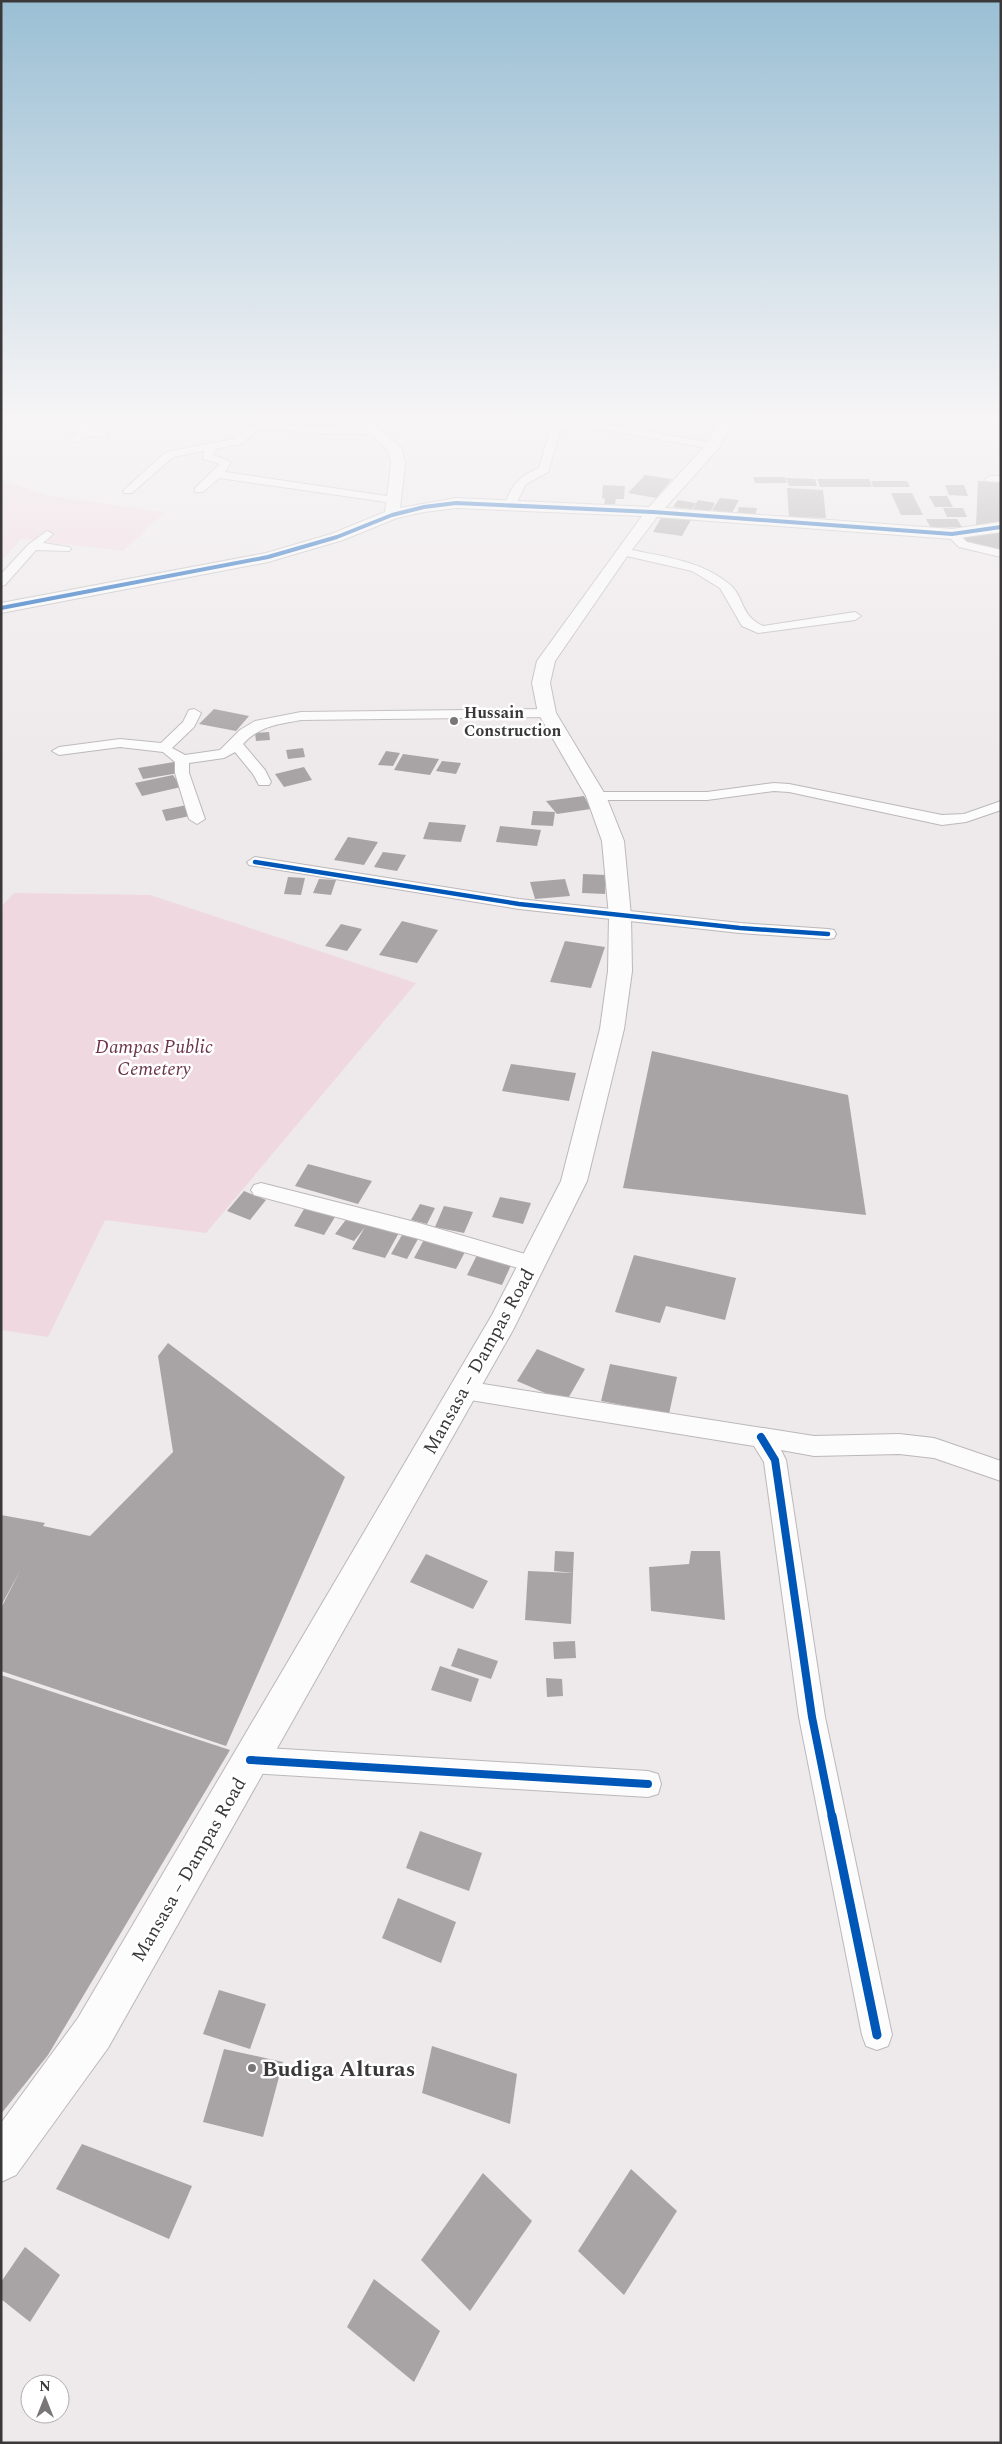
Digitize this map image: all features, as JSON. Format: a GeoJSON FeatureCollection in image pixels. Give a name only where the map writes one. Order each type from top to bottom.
{"type":"FeatureCollection","features":[{"type":"Feature","properties":{"kind":"main road"},"geometry":{"type":"LineString","coordinates":[[1,608],[268,557],[337,537],[346,532]]}},
{"type":"Feature","properties":{"kind":"main road","name":"Mansasa – Dampas Road"},"geometry":{"type":"LineString","coordinates":[[1,2160],[93,2033],[503,1322],[574,1181],[612,1029],[620,971],[620,916],[613,841],[596,796],[547,713],[542,683],[546,661],[637,532]]}},
{"type":"Feature","properties":{"kind":"main road"},"geometry":{"type":"LineString","coordinates":[[926,532],[952,534],[964,532]]}},
{"type":"Feature","properties":{"kind":"street"},"geometry":{"type":"LineString","coordinates":[[1,582],[33,546],[48,534]]}},
{"type":"Feature","properties":{"kind":"street"},"geometry":{"type":"LineString","coordinates":[[952,534],[964,545],[1001,554]]}},
{"type":"Feature","properties":{"kind":"street"},"geometry":{"type":"LineString","coordinates":[[33,546],[65,549]]}},
{"type":"Feature","properties":{"kind":"street"},"geometry":{"type":"LineString","coordinates":[[622,552],[696,568],[725,586],[746,623],[762,630],[777,630],[855,616]]}},
{"type":"Feature","properties":{"kind":"street"},"geometry":{"type":"LineString","coordinates":[[164,748],[189,724],[194,713]]}},
{"type":"Feature","properties":{"kind":"street"},"geometry":{"type":"LineString","coordinates":[[59,751],[120,743],[164,748],[182,760],[224,754],[245,733],[260,724],[301,716],[547,713]]}},
{"type":"Feature","properties":{"kind":"street"},"geometry":{"type":"LineString","coordinates":[[236,744],[260,773],[264,782]]}},
{"type":"Feature","properties":{"kind":"street"},"geometry":{"type":"LineString","coordinates":[[182,760],[182,773],[196,819]]}},
{"type":"Feature","properties":{"kind":"street"},"geometry":{"type":"LineString","coordinates":[[596,796],[707,796],[774,787],[790,788],[954,821],[972,817],[1001,805]]}},
{"type":"Feature","properties":{"kind":"street"},"geometry":{"type":"LineString","coordinates":[[255,862],[519,904],[620,916],[828,934]]}},
{"type":"Feature","properties":{"kind":"street"},"geometry":{"type":"LineString","coordinates":[[260,1190],[419,1231],[532,1264]]}},
{"type":"Feature","properties":{"kind":"street"},"geometry":{"type":"LineString","coordinates":[[464,1390],[814,1446],[899,1444],[934,1448],[1001,1471]]}},
{"type":"Feature","properties":{"kind":"street"},"geometry":{"type":"LineString","coordinates":[[761,1437],[775,1460],[812,1717],[876,2035]]}},
{"type":"Feature","properties":{"kind":"street"},"geometry":{"type":"LineString","coordinates":[[250,1760],[648,1784]]}},
{"type":"Feature","properties":{"kind":"green space"},"geometry":{"type":"Polygon","coordinates":[[[1,532],[143,532],[123,551],[21,539],[1,561],[1,532]]]}},
{"type":"Feature","properties":{"kind":"green space","name":"Dampas Public Cemetery"},"geometry":{"type":"Polygon","coordinates":[[[14,893],[150,895],[416,983],[206,1233],[105,1220],[48,1337],[1,1330],[1,907],[14,893]]]}},
{"type":"Feature","properties":{"kind":"building"},"geometry":{"type":"Polygon","coordinates":[[[653,532],[684,532],[682,536],[653,532]]]}},
{"type":"Feature","properties":{"kind":"building"},"geometry":{"type":"Polygon","coordinates":[[[1001,532],[1001,552],[963,545],[966,535],[1001,532]]]}},
{"type":"Feature","properties":{"kind":"building"},"geometry":{"type":"Polygon","coordinates":[[[214,709],[249,716],[236,731],[199,724],[214,709]]]}},
{"type":"Feature","properties":{"kind":"building"},"geometry":{"type":"Polygon","coordinates":[[[269,732],[270,740],[256,741],[255,733],[269,732]]]}},
{"type":"Feature","properties":{"kind":"building"},"geometry":{"type":"Polygon","coordinates":[[[303,748],[305,757],[288,759],[286,750],[303,748]]]}},
{"type":"Feature","properties":{"kind":"building"},"geometry":{"type":"Polygon","coordinates":[[[386,751],[400,753],[393,766],[378,765],[386,751]]]}},
{"type":"Feature","properties":{"kind":"building"},"geometry":{"type":"Polygon","coordinates":[[[403,754],[439,759],[430,775],[394,770],[403,754]]]}},
{"type":"Feature","properties":{"kind":"building"},"geometry":{"type":"Polygon","coordinates":[[[442,761],[461,763],[456,774],[436,771],[442,761]]]}},
{"type":"Feature","properties":{"kind":"building"},"geometry":{"type":"Polygon","coordinates":[[[174,762],[179,773],[143,779],[138,768],[174,762]]]}},
{"type":"Feature","properties":{"kind":"building"},"geometry":{"type":"Polygon","coordinates":[[[304,767],[312,780],[284,787],[275,774],[304,767]]]}},
{"type":"Feature","properties":{"kind":"building"},"geometry":{"type":"Polygon","coordinates":[[[173,775],[181,787],[142,796],[135,783],[173,775]]]}},
{"type":"Feature","properties":{"kind":"building"},"geometry":{"type":"Polygon","coordinates":[[[584,796],[591,809],[557,814],[546,801],[584,796]]]}},
{"type":"Feature","properties":{"kind":"building"},"geometry":{"type":"Polygon","coordinates":[[[187,805],[190,816],[166,821],[162,810],[187,805]]]}},
{"type":"Feature","properties":{"kind":"building"},"geometry":{"type":"Polygon","coordinates":[[[533,811],[555,812],[553,826],[531,825],[533,811]]]}},
{"type":"Feature","properties":{"kind":"building"},"geometry":{"type":"Polygon","coordinates":[[[429,822],[466,825],[461,842],[423,839],[429,822]]]}},
{"type":"Feature","properties":{"kind":"building"},"geometry":{"type":"Polygon","coordinates":[[[500,826],[541,830],[537,846],[496,842],[500,826]]]}},
{"type":"Feature","properties":{"kind":"building"},"geometry":{"type":"Polygon","coordinates":[[[348,837],[378,842],[364,865],[334,860],[348,837]]]}},
{"type":"Feature","properties":{"kind":"building"},"geometry":{"type":"Polygon","coordinates":[[[383,852],[406,855],[397,871],[374,867],[383,852]]]}},
{"type":"Feature","properties":{"kind":"building"},"geometry":{"type":"Polygon","coordinates":[[[583,874],[606,875],[605,894],[582,893],[583,874]]]}},
{"type":"Feature","properties":{"kind":"building"},"geometry":{"type":"Polygon","coordinates":[[[288,877],[305,878],[301,895],[284,894],[288,877]]]}},
{"type":"Feature","properties":{"kind":"building"},"geometry":{"type":"Polygon","coordinates":[[[319,879],[336,880],[331,895],[313,893],[319,879]]]}},
{"type":"Feature","properties":{"kind":"building"},"geometry":{"type":"Polygon","coordinates":[[[565,879],[570,896],[535,899],[530,882],[565,879]]]}},
{"type":"Feature","properties":{"kind":"building"},"geometry":{"type":"Polygon","coordinates":[[[402,921],[438,930],[417,963],[379,955],[402,921]]]}},
{"type":"Feature","properties":{"kind":"building"},"geometry":{"type":"Polygon","coordinates":[[[341,924],[362,929],[347,951],[325,946],[341,924]]]}},
{"type":"Feature","properties":{"kind":"building"},"geometry":{"type":"Polygon","coordinates":[[[565,941],[605,947],[591,988],[550,982],[565,941]]]}},
{"type":"Feature","properties":{"kind":"building"},"geometry":{"type":"Polygon","coordinates":[[[652,1051],[848,1095],[866,1215],[623,1188],[652,1051]]]}},
{"type":"Feature","properties":{"kind":"building"},"geometry":{"type":"Polygon","coordinates":[[[511,1064],[576,1073],[569,1101],[502,1091],[511,1064]]]}},
{"type":"Feature","properties":{"kind":"building"},"geometry":{"type":"Polygon","coordinates":[[[308,1164],[372,1181],[358,1204],[295,1186],[308,1164]]]}},
{"type":"Feature","properties":{"kind":"building"},"geometry":{"type":"Polygon","coordinates":[[[244,1191],[266,1200],[250,1220],[227,1211],[244,1191]]]}},
{"type":"Feature","properties":{"kind":"building"},"geometry":{"type":"Polygon","coordinates":[[[500,1197],[531,1203],[523,1224],[492,1217],[500,1197]]]}},
{"type":"Feature","properties":{"kind":"building"},"geometry":{"type":"Polygon","coordinates":[[[420,1204],[435,1208],[427,1224],[411,1220],[420,1204]]]}},
{"type":"Feature","properties":{"kind":"building"},"geometry":{"type":"Polygon","coordinates":[[[444,1206],[473,1212],[464,1233],[435,1227],[444,1206]]]}},
{"type":"Feature","properties":{"kind":"building"},"geometry":{"type":"Polygon","coordinates":[[[304,1209],[335,1217],[324,1235],[294,1226],[304,1209]]]}},
{"type":"Feature","properties":{"kind":"building"},"geometry":{"type":"Polygon","coordinates":[[[348,1217],[401,1229],[385,1258],[352,1249],[365,1227],[354,1241],[335,1234],[348,1217]]]}},
{"type":"Feature","properties":{"kind":"building"},"geometry":{"type":"Polygon","coordinates":[[[402,1235],[418,1239],[407,1259],[391,1254],[402,1235]]]}},
{"type":"Feature","properties":{"kind":"building"},"geometry":{"type":"Polygon","coordinates":[[[425,1238],[466,1250],[456,1269],[414,1258],[425,1238]]]}},
{"type":"Feature","properties":{"kind":"building"},"geometry":{"type":"Polygon","coordinates":[[[478,1253],[512,1263],[502,1285],[467,1275],[478,1253]]]}},
{"type":"Feature","properties":{"kind":"building"},"geometry":{"type":"Polygon","coordinates":[[[634,1255],[736,1278],[725,1320],[666,1306],[660,1323],[615,1312],[634,1255]]]}},
{"type":"Feature","properties":{"kind":"building"},"geometry":{"type":"Polygon","coordinates":[[[168,1343],[345,1477],[226,1746],[1,1671],[1,1608],[21,1569],[1,1606],[1,1515],[45,1523],[43,1526],[90,1536],[173,1452],[158,1356],[168,1343]]]}},
{"type":"Feature","properties":{"kind":"building"},"geometry":{"type":"Polygon","coordinates":[[[537,1349],[585,1369],[566,1402],[517,1381],[537,1349]]]}},
{"type":"Feature","properties":{"kind":"building"},"geometry":{"type":"Polygon","coordinates":[[[610,1364],[677,1377],[669,1414],[601,1401],[610,1364]]]}},
{"type":"Feature","properties":{"kind":"building"},"geometry":{"type":"Polygon","coordinates":[[[555,1551],[574,1552],[573,1573],[554,1571],[555,1551]]]}},
{"type":"Feature","properties":{"kind":"building"},"geometry":{"type":"Polygon","coordinates":[[[691,1551],[720,1551],[725,1620],[651,1611],[649,1567],[689,1564],[691,1551]]]}},
{"type":"Feature","properties":{"kind":"building"},"geometry":{"type":"Polygon","coordinates":[[[426,1554],[488,1581],[473,1609],[410,1582],[426,1554]]]}},
{"type":"Feature","properties":{"kind":"building"},"geometry":{"type":"Polygon","coordinates":[[[528,1571],[573,1573],[571,1624],[525,1620],[528,1571]]]}},
{"type":"Feature","properties":{"kind":"building"},"geometry":{"type":"Polygon","coordinates":[[[575,1641],[576,1658],[554,1659],[553,1642],[575,1641]]]}},
{"type":"Feature","properties":{"kind":"building"},"geometry":{"type":"Polygon","coordinates":[[[458,1648],[498,1661],[491,1679],[451,1666],[458,1648]]]}},
{"type":"Feature","properties":{"kind":"building"},"geometry":{"type":"Polygon","coordinates":[[[440,1666],[479,1679],[471,1702],[431,1690],[440,1666]]]}},
{"type":"Feature","properties":{"kind":"building"},"geometry":{"type":"Polygon","coordinates":[[[1,1675],[230,1750],[48,2055],[1,2114],[1,1675]]]}},
{"type":"Feature","properties":{"kind":"building"},"geometry":{"type":"Polygon","coordinates":[[[546,1678],[562,1679],[563,1696],[547,1697],[546,1678]]]}},
{"type":"Feature","properties":{"kind":"building"},"geometry":{"type":"Polygon","coordinates":[[[420,1831],[482,1853],[469,1891],[406,1868],[420,1831]]]}},
{"type":"Feature","properties":{"kind":"building"},"geometry":{"type":"Polygon","coordinates":[[[398,1898],[456,1922],[441,1963],[382,1938],[398,1898]]]}},
{"type":"Feature","properties":{"kind":"building"},"geometry":{"type":"Polygon","coordinates":[[[219,1990],[266,2004],[250,2049],[203,2034],[219,1990]]]}},
{"type":"Feature","properties":{"kind":"building"},"geometry":{"type":"Polygon","coordinates":[[[432,2046],[517,2074],[510,2124],[422,2093],[432,2046]]]}},
{"type":"Feature","properties":{"kind":"building"},"geometry":{"type":"Polygon","coordinates":[[[224,2049],[283,2062],[263,2137],[203,2122],[224,2049]]]}},
{"type":"Feature","properties":{"kind":"building"},"geometry":{"type":"Polygon","coordinates":[[[82,2144],[192,2186],[169,2239],[56,2189],[82,2144]]]}},
{"type":"Feature","properties":{"kind":"building"},"geometry":{"type":"Polygon","coordinates":[[[631,2169],[677,2211],[624,2295],[578,2251],[631,2169]]]}},
{"type":"Feature","properties":{"kind":"building"},"geometry":{"type":"Polygon","coordinates":[[[483,2173],[532,2221],[470,2311],[421,2260],[483,2173]]]}},
{"type":"Feature","properties":{"kind":"building"},"geometry":{"type":"Polygon","coordinates":[[[25,2247],[60,2275],[30,2322],[1,2299],[1,2282],[25,2247]]]}},
{"type":"Feature","properties":{"kind":"building"},"geometry":{"type":"Polygon","coordinates":[[[374,2279],[440,2331],[414,2382],[347,2327],[374,2279]]]}},
{"type":"Feature","properties":{"kind":"cycle path"},"geometry":{"type":"LineString","coordinates":[[1,608],[268,557],[349,532]]}},
{"type":"Feature","properties":{"kind":"cycle path"},"geometry":{"type":"LineString","coordinates":[[926,532],[952,534],[966,532]]}},
{"type":"Feature","properties":{"kind":"cycle path"},"geometry":{"type":"LineString","coordinates":[[255,862],[519,904],[740,928],[828,934]]}},
{"type":"Feature","properties":{"kind":"cycle path"},"geometry":{"type":"LineString","coordinates":[[761,1437],[775,1460],[812,1717],[877,2035]]}},
{"type":"Feature","properties":{"kind":"cycle path"},"geometry":{"type":"LineString","coordinates":[[250,1760],[648,1784]]}},
{"type":"Feature","properties":{"kind":"place","name":"Hussain Construction"},"geometry":{"type":"Point","coordinates":[454,721]}},
{"type":"Feature","properties":{"kind":"place","name":"Budiga Alturas"},"geometry":{"type":"Point","coordinates":[252,2068]}}]}
